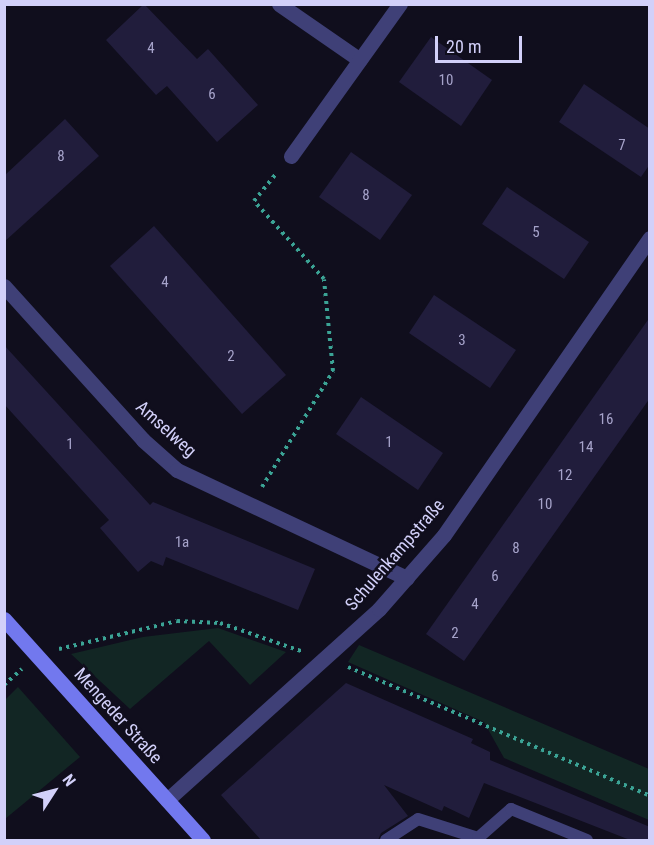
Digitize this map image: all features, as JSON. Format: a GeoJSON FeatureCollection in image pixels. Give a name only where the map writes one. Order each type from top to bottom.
{"type":"FeatureCollection","features":[{"type":"Feature","properties":{"kind":"main road","name":"Mengeder Straße"},"geometry":{"type":"LineString","coordinates":[[4,619],[203,840]]}},
{"type":"Feature","properties":{"kind":"street"},"geometry":{"type":"LineString","coordinates":[[279,4],[360,60]]}},
{"type":"Feature","properties":{"kind":"street"},"geometry":{"type":"LineString","coordinates":[[291,156],[400,4]]}},
{"type":"Feature","properties":{"kind":"street","name":"Schulenkampstraße"},"geometry":{"type":"LineString","coordinates":[[167,800],[324,659],[406,578],[444,535],[650,238]]}},
{"type":"Feature","properties":{"kind":"street","name":"Amselweg"},"geometry":{"type":"LineString","coordinates":[[4,285],[143,440],[177,470],[406,578]]}},
{"type":"Feature","properties":{"kind":"lane"},"geometry":{"type":"LineString","coordinates":[[386,840],[418,819],[478,838],[511,809],[587,840]]}},
{"type":"Feature","properties":{"kind":"path"},"geometry":{"type":"LineString","coordinates":[[250,505],[333,370],[324,279],[254,201],[291,156]]}},
{"type":"Feature","properties":{"kind":"path"},"geometry":{"type":"LineString","coordinates":[[37,655],[177,621],[220,623],[324,659],[650,796]]}},
{"type":"Feature","properties":{"kind":"green space"},"geometry":{"type":"Polygon","coordinates":[[[218,628],[286,652],[250,685],[209,641],[130,709],[71,654],[143,637],[218,628]]]}},
{"type":"Feature","properties":{"kind":"green space"},"geometry":{"type":"Polygon","coordinates":[[[359,645],[649,769],[649,820],[504,758],[484,722],[348,662],[359,645]]]}},
{"type":"Feature","properties":{"kind":"green space"},"geometry":{"type":"Polygon","coordinates":[[[18,687],[80,757],[5,819],[5,700],[18,687]]]}},
{"type":"Feature","properties":{"kind":"building"},"geometry":{"type":"Polygon","coordinates":[[[144,4],[197,59],[208,49],[258,105],[217,142],[167,86],[156,95],[106,40],[144,4]]]}},
{"type":"Feature","properties":{"kind":"building"},"geometry":{"type":"Polygon","coordinates":[[[431,37],[492,80],[461,126],[399,82],[431,37]]]}},
{"type":"Feature","properties":{"kind":"building"},"geometry":{"type":"Polygon","coordinates":[[[584,84],[650,129],[650,164],[641,177],[559,122],[584,84]]]}},
{"type":"Feature","properties":{"kind":"building"},"geometry":{"type":"Polygon","coordinates":[[[65,119],[99,156],[4,242],[4,176],[65,119]]]}},
{"type":"Feature","properties":{"kind":"building"},"geometry":{"type":"Polygon","coordinates":[[[351,152],[412,195],[380,240],[319,197],[351,152]]]}},
{"type":"Feature","properties":{"kind":"building"},"geometry":{"type":"Polygon","coordinates":[[[507,187],[589,242],[564,279],[482,224],[507,187]]]}},
{"type":"Feature","properties":{"kind":"building"},"geometry":{"type":"Polygon","coordinates":[[[154,226],[286,375],[242,414],[110,266],[154,226]]]}},
{"type":"Feature","properties":{"kind":"building"},"geometry":{"type":"Polygon","coordinates":[[[434,295],[516,350],[490,388],[409,333],[434,295]]]}},
{"type":"Feature","properties":{"kind":"building"},"geometry":{"type":"Polygon","coordinates":[[[650,317],[650,398],[464,661],[426,634],[650,317]]]}},
{"type":"Feature","properties":{"kind":"building"},"geometry":{"type":"Polygon","coordinates":[[[4,345],[150,505],[153,502],[315,569],[298,610],[166,557],[163,566],[151,561],[138,572],[100,528],[109,520],[4,404],[4,345]]]}},
{"type":"Feature","properties":{"kind":"building"},"geometry":{"type":"Polygon","coordinates":[[[361,397],[443,453],[418,490],[336,434],[361,397]]]}},
{"type":"Feature","properties":{"kind":"building"},"geometry":{"type":"Polygon","coordinates":[[[346,683],[473,739],[471,743],[490,752],[490,760],[650,827],[650,840],[630,840],[484,783],[469,818],[444,806],[442,811],[384,785],[408,816],[381,833],[378,840],[261,840],[221,795],[346,683]]]}}]}
